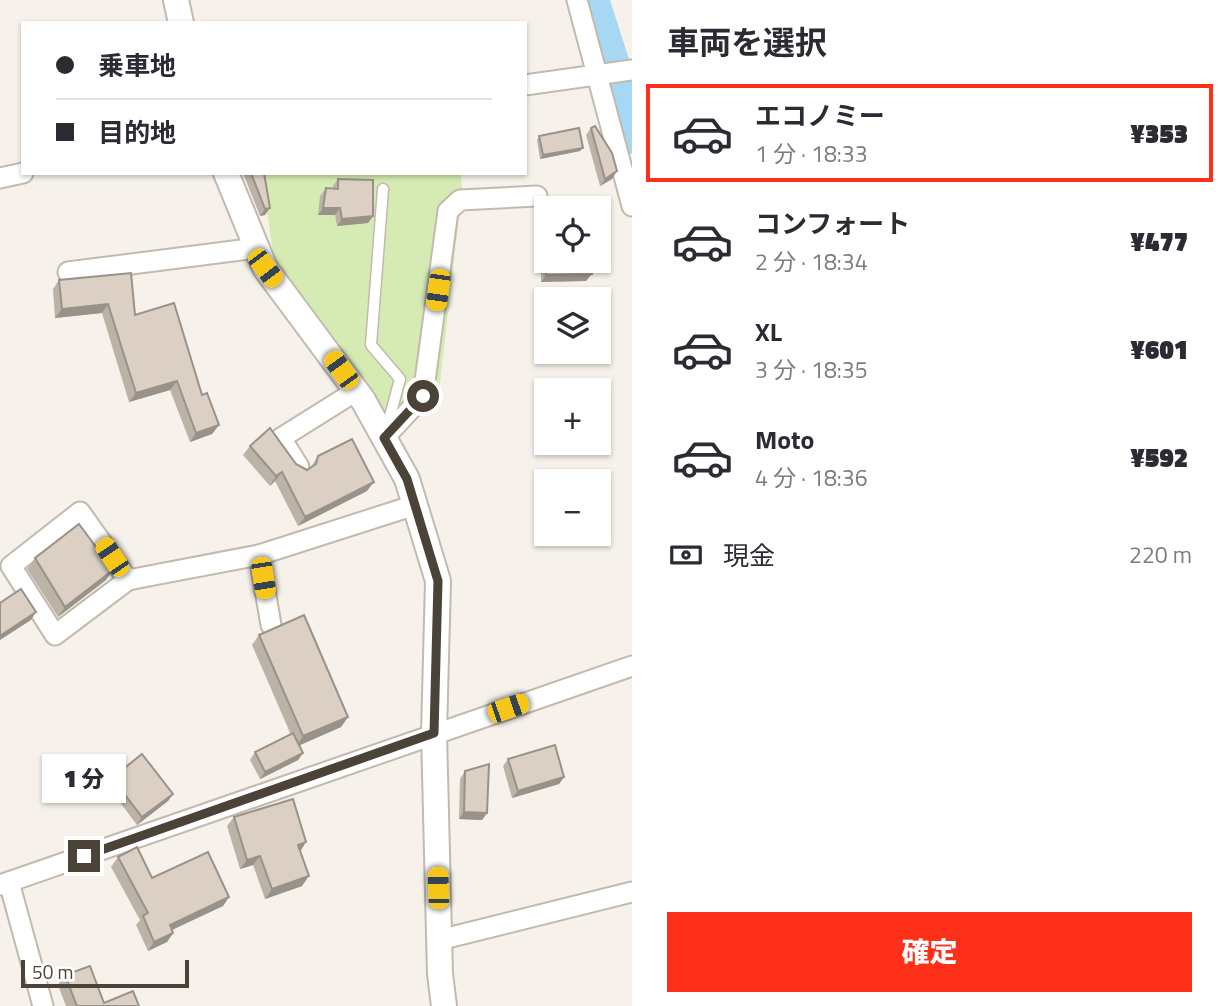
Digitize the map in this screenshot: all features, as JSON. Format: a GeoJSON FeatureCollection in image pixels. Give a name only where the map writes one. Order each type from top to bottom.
{"type":"FeatureCollection","features":[{"type":"Feature","properties":{"kind":"street"},"geometry":{"type":"LineString","coordinates":[[176,0],[181,21]]}},
{"type":"Feature","properties":{"kind":"street"},"geometry":{"type":"LineString","coordinates":[[577,0],[632,206]]}},
{"type":"Feature","properties":{"kind":"street"},"geometry":{"type":"LineString","coordinates":[[527,85],[632,70]]}},
{"type":"Feature","properties":{"kind":"street"},"geometry":{"type":"LineString","coordinates":[[0,178],[21,173]]}},
{"type":"Feature","properties":{"kind":"street"},"geometry":{"type":"LineString","coordinates":[[227,175],[265,268],[356,391],[407,479],[438,581],[434,733],[439,940],[444,1006]]}},
{"type":"Feature","properties":{"kind":"street"},"geometry":{"type":"LineString","coordinates":[[384,438],[423,396],[448,211],[460,200],[534,196]]}},
{"type":"Feature","properties":{"kind":"street"},"geometry":{"type":"LineString","coordinates":[[68,272],[257,248]]}},
{"type":"Feature","properties":{"kind":"street"},"geometry":{"type":"LineString","coordinates":[[299,467],[281,438],[356,391]]}},
{"type":"Feature","properties":{"kind":"street"},"geometry":{"type":"LineString","coordinates":[[128,580],[80,512],[10,566],[55,635],[128,580],[259,555],[415,505]]}},
{"type":"Feature","properties":{"kind":"street"},"geometry":{"type":"LineString","coordinates":[[259,555],[271,625]]}},
{"type":"Feature","properties":{"kind":"street"},"geometry":{"type":"LineString","coordinates":[[43,1006],[5,884],[632,666]]}},
{"type":"Feature","properties":{"kind":"street"},"geometry":{"type":"LineString","coordinates":[[439,940],[632,892]]}},
{"type":"Feature","properties":{"kind":"lane"},"geometry":{"type":"LineString","coordinates":[[383,189],[371,345],[400,379],[384,438]]}},
{"type":"Feature","properties":{"kind":"green space"},"geometry":{"type":"Polygon","coordinates":[[[262,175],[461,175],[462,191],[439,392],[401,433],[274,261],[262,175]]]}},
{"type":"Feature","properties":{"kind":"building"},"geometry":{"type":"Polygon","coordinates":[[[595,126],[612,153],[617,171],[605,179],[591,128],[595,126]]]}},
{"type":"Feature","properties":{"kind":"building"},"geometry":{"type":"Polygon","coordinates":[[[579,128],[583,148],[543,155],[539,136],[579,128]]]}},
{"type":"Feature","properties":{"kind":"building"},"geometry":{"type":"Polygon","coordinates":[[[252,175],[264,175],[270,208],[265,209],[252,175]]]}},
{"type":"Feature","properties":{"kind":"building"},"geometry":{"type":"Polygon","coordinates":[[[338,179],[373,180],[373,216],[342,219],[340,208],[323,208],[326,188],[338,189],[338,179]]]}},
{"type":"Feature","properties":{"kind":"building"},"geometry":{"type":"Polygon","coordinates":[[[131,273],[135,315],[174,303],[202,395],[207,393],[219,425],[196,433],[177,381],[136,393],[108,304],[62,309],[59,280],[131,273]]]}},
{"type":"Feature","properties":{"kind":"building"},"geometry":{"type":"Polygon","coordinates":[[[546,273],[592,274],[546,275],[546,273]]]}},
{"type":"Feature","properties":{"kind":"building"},"geometry":{"type":"Polygon","coordinates":[[[270,428],[296,464],[307,470],[316,464],[318,456],[352,439],[374,482],[305,517],[282,472],[276,476],[250,446],[270,428]]]}},
{"type":"Feature","properties":{"kind":"building"},"geometry":{"type":"Polygon","coordinates":[[[79,524],[113,570],[65,607],[35,558],[79,524]]]}},
{"type":"Feature","properties":{"kind":"building"},"geometry":{"type":"Polygon","coordinates":[[[21,589],[36,612],[0,636],[0,603],[21,589]]]}},
{"type":"Feature","properties":{"kind":"building"},"geometry":{"type":"Polygon","coordinates":[[[304,615],[348,717],[303,736],[259,635],[304,615]]]}},
{"type":"Feature","properties":{"kind":"building"},"geometry":{"type":"Polygon","coordinates":[[[293,733],[303,753],[265,772],[255,752],[293,733]]]}},
{"type":"Feature","properties":{"kind":"building"},"geometry":{"type":"Polygon","coordinates":[[[555,745],[564,777],[518,791],[508,759],[555,745]]]}},
{"type":"Feature","properties":{"kind":"building"},"geometry":{"type":"Polygon","coordinates":[[[142,754],[173,794],[142,817],[112,778],[142,754]]]}},
{"type":"Feature","properties":{"kind":"building"},"geometry":{"type":"Polygon","coordinates":[[[489,764],[487,813],[464,812],[465,771],[489,764]]]}},
{"type":"Feature","properties":{"kind":"building"},"geometry":{"type":"Polygon","coordinates":[[[293,799],[306,842],[298,845],[309,876],[272,889],[260,856],[247,860],[234,817],[293,799]]]}},
{"type":"Feature","properties":{"kind":"building"},"geometry":{"type":"Polygon","coordinates":[[[137,847],[152,878],[208,852],[229,897],[170,925],[173,933],[154,942],[143,916],[148,913],[118,857],[137,847]]]}},
{"type":"Feature","properties":{"kind":"building"},"geometry":{"type":"Polygon","coordinates":[[[90,966],[104,1003],[133,991],[139,1006],[77,1006],[65,975],[90,966]]]}},
{"type":"Feature","properties":{"kind":"waterway"},"geometry":{"type":"LineString","coordinates":[[589,0],[632,134]]}},
{"type":"Feature","properties":{"kind":"route"},"geometry":{"type":"LineString","coordinates":[[84,856],[434,733],[438,581],[407,479],[384,438],[423,396]]}}]}
